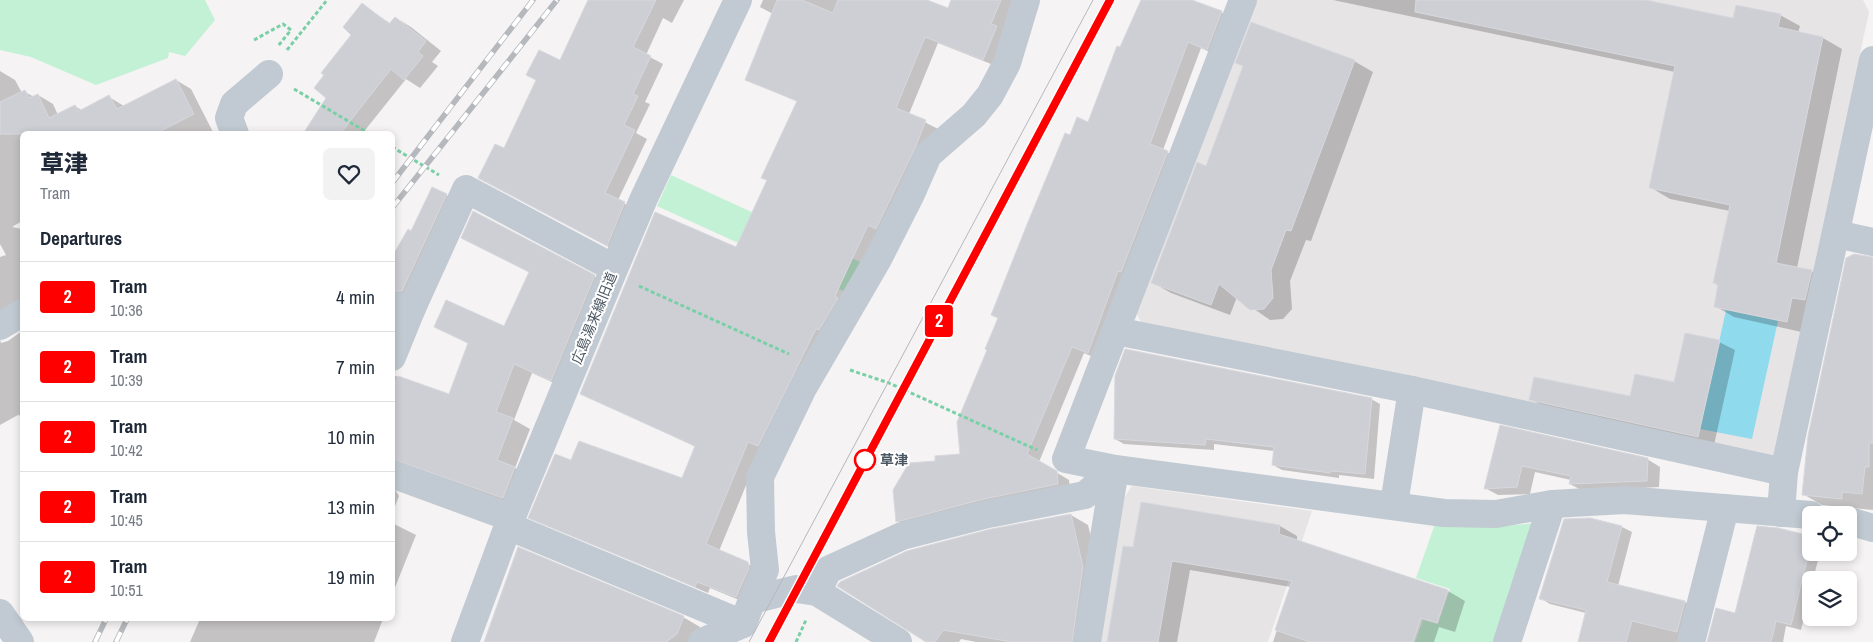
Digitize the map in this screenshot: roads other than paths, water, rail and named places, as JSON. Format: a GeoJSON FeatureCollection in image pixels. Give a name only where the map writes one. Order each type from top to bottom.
{"type":"FeatureCollection","features":[{"type":"Feature","properties":{"kind":"street","name":"広島湯来線旧道"},"geometry":{"type":"LineString","coordinates":[[465,642],[510,522],[614,268],[644,198],[738,0]]}},
{"type":"Feature","properties":{"kind":"street"},"geometry":{"type":"LineString","coordinates":[[748,612],[765,570],[761,532],[760,477],[802,388],[848,313],[886,243],[928,155],[974,115],[990,95],[1007,63],[1026,0]]}},
{"type":"Feature","properties":{"kind":"street"},"geometry":{"type":"LineString","coordinates":[[1243,0],[1066,459],[1115,469],[1394,504],[1444,513],[1496,514],[1552,504],[1624,500],[1802,514]]}},
{"type":"Feature","properties":{"kind":"street"},"geometry":{"type":"LineString","coordinates":[[1781,513],[1784,472],[1873,60]]}},
{"type":"Feature","properties":{"kind":"street"},"geometry":{"type":"LineString","coordinates":[[234,131],[229,118],[234,104],[269,74]]}},
{"type":"Feature","properties":{"kind":"street"},"geometry":{"type":"LineString","coordinates":[[395,341],[402,307],[466,189],[614,268]]}},
{"type":"Feature","properties":{"kind":"street"},"geometry":{"type":"LineString","coordinates":[[1836,234],[1873,242]]}},
{"type":"Feature","properties":{"kind":"street"},"geometry":{"type":"LineString","coordinates":[[0,326],[20,314]]}},
{"type":"Feature","properties":{"kind":"street"},"geometry":{"type":"LineString","coordinates":[[1116,331],[1412,390],[1784,472]]}},
{"type":"Feature","properties":{"kind":"street"},"geometry":{"type":"LineString","coordinates":[[1394,504],[1412,390]]}},
{"type":"Feature","properties":{"kind":"street"},"geometry":{"type":"LineString","coordinates":[[817,592],[828,570],[902,536],[988,514],[1085,495],[1115,469]]}},
{"type":"Feature","properties":{"kind":"street"},"geometry":{"type":"LineString","coordinates":[[1087,642],[1115,469]]}},
{"type":"Feature","properties":{"kind":"street"},"geometry":{"type":"LineString","coordinates":[[395,475],[510,522],[748,612]]}},
{"type":"Feature","properties":{"kind":"street"},"geometry":{"type":"LineString","coordinates":[[1507,642],[1552,504]]}},
{"type":"Feature","properties":{"kind":"street"},"geometry":{"type":"LineString","coordinates":[[1691,642],[1725,508]]}},
{"type":"Feature","properties":{"kind":"street"},"geometry":{"type":"LineString","coordinates":[[1857,523],[1873,528]]}},
{"type":"Feature","properties":{"kind":"street"},"geometry":{"type":"LineString","coordinates":[[702,642],[748,612],[796,589],[817,592],[898,642]]}},
{"type":"Feature","properties":{"kind":"street"},"geometry":{"type":"LineString","coordinates":[[0,613],[20,642]]}},
{"type":"Feature","properties":{"kind":"water"},"geometry":{"type":"Polygon","coordinates":[[[1726,310],[1778,321],[1752,439],[1700,429],[1726,310]]]}},
{"type":"Feature","properties":{"kind":"tram line"},"geometry":{"type":"LineString","coordinates":[[749,642],[1093,0]]}},
{"type":"Feature","properties":{"kind":"tram line"},"geometry":{"type":"LineString","coordinates":[[769,642],[1110,0]]}},
{"type":"Feature","properties":{"kind":"tram line","name":"2"},"geometry":{"type":"LineString","coordinates":[[769,642],[1110,0]]}},
{"type":"Feature","properties":{"kind":"railway"},"geometry":{"type":"LineString","coordinates":[[395,179],[533,0]]}},
{"type":"Feature","properties":{"kind":"railway"},"geometry":{"type":"LineString","coordinates":[[395,204],[557,0]]}},
{"type":"Feature","properties":{"kind":"railway"},"geometry":{"type":"LineString","coordinates":[[95,642],[105,621]]}},
{"type":"Feature","properties":{"kind":"railway"},"geometry":{"type":"LineString","coordinates":[[116,642],[126,621]]}},
{"type":"Feature","properties":{"kind":"place","name":"草津"},"geometry":{"type":"Point","coordinates":[865,460]}}]}
